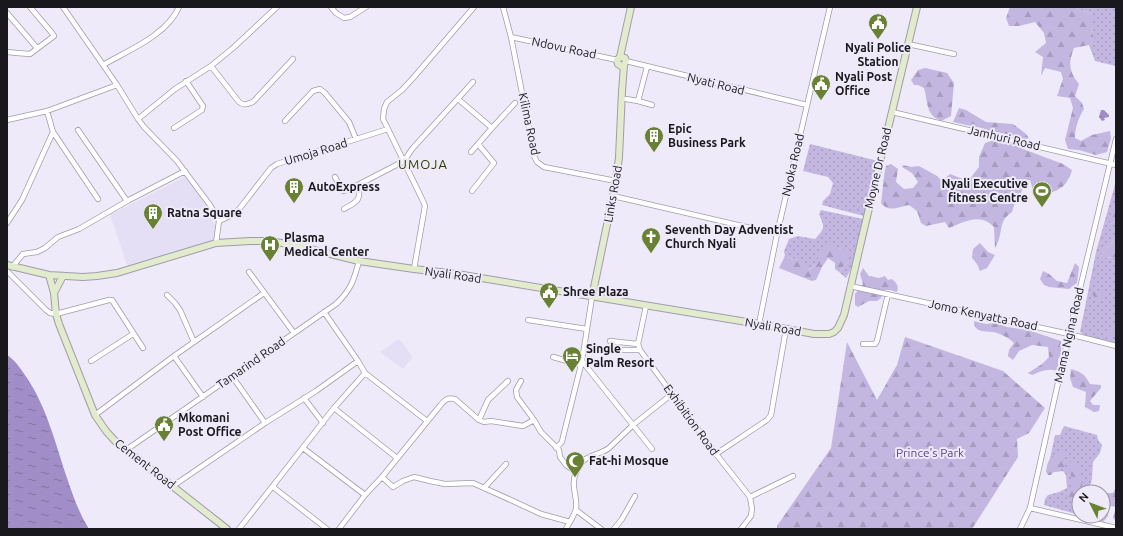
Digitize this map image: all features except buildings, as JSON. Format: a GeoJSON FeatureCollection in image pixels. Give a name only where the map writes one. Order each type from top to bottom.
{"type":"FeatureCollection","features":[{"type":"Feature","properties":{"kind":"main road","name":"Links Road"},"geometry":{"type":"LineString","coordinates":[[592,297],[616,181],[619,157],[624,37],[631,7]]}},
{"type":"Feature","properties":{"kind":"main road","name":"Moyne Dr Road"},"geometry":{"type":"LineString","coordinates":[[838,328],[844,315],[917,7]]}},
{"type":"Feature","properties":{"kind":"main road","name":"Nyali Road"},"geometry":{"type":"LineString","coordinates":[[66,277],[83,277],[117,273],[216,243],[266,241],[297,245],[359,261],[457,274],[814,334],[834,332],[838,328]]}},
{"type":"Feature","properties":{"kind":"main road"},"geometry":{"type":"LineString","coordinates":[[9,267],[66,277]]}},
{"type":"Feature","properties":{"kind":"main road","name":"Cement Road"},"geometry":{"type":"LineString","coordinates":[[49,275],[54,293],[56,314],[95,415],[115,442],[227,529]]}},
{"type":"Feature","properties":{"kind":"main road"},"geometry":{"type":"LineString","coordinates":[[54,293],[66,277]]}},
{"type":"Feature","properties":{"kind":"street"},"geometry":{"type":"LineString","coordinates":[[7,52],[30,54],[53,38],[54,35],[30,7]]}},
{"type":"Feature","properties":{"kind":"street"},"geometry":{"type":"LineString","coordinates":[[63,7],[118,86],[138,119],[177,161],[210,205],[218,222],[216,243]]}},
{"type":"Feature","properties":{"kind":"street"},"geometry":{"type":"LineString","coordinates":[[103,65],[153,37],[172,20],[179,7]]}},
{"type":"Feature","properties":{"kind":"street"},"geometry":{"type":"LineString","coordinates":[[138,119],[186,80],[210,66],[233,48],[277,7]]}},
{"type":"Feature","properties":{"kind":"street"},"geometry":{"type":"LineString","coordinates":[[331,7],[336,13],[344,18],[366,7]]}},
{"type":"Feature","properties":{"kind":"street"},"geometry":{"type":"LineString","coordinates":[[414,269],[425,206],[383,119],[384,109],[387,102],[402,90],[414,77],[474,7]]}},
{"type":"Feature","properties":{"kind":"street","name":"Kilima Road"},"geometry":{"type":"LineString","coordinates":[[503,7],[511,37],[533,154],[537,162],[544,167],[616,181]]}},
{"type":"Feature","properties":{"kind":"street","name":"Nyoka Road"},"geometry":{"type":"LineString","coordinates":[[759,324],[777,234],[830,7]]}},
{"type":"Feature","properties":{"kind":"street"},"geometry":{"type":"LineString","coordinates":[[7,14],[37,48]]}},
{"type":"Feature","properties":{"kind":"street"},"geometry":{"type":"LineString","coordinates":[[7,22],[11,18]]}},
{"type":"Feature","properties":{"kind":"street","name":"Ndovu Road"},"geometry":{"type":"LineString","coordinates":[[511,37],[622,61]]}},
{"type":"Feature","properties":{"kind":"street"},"geometry":{"type":"LineString","coordinates":[[908,44],[954,54]]}},
{"type":"Feature","properties":{"kind":"street"},"geometry":{"type":"LineString","coordinates":[[210,66],[239,102],[246,105],[253,102],[293,59]]}},
{"type":"Feature","properties":{"kind":"street","name":"Nyati Road"},"geometry":{"type":"LineString","coordinates":[[622,61],[806,106]]}},
{"type":"Feature","properties":{"kind":"street"},"geometry":{"type":"LineString","coordinates":[[638,102],[647,67]]}},
{"type":"Feature","properties":{"kind":"street"},"geometry":{"type":"LineString","coordinates":[[174,128],[202,110],[203,106],[186,80]]}},
{"type":"Feature","properties":{"kind":"street"},"geometry":{"type":"LineString","coordinates":[[335,177],[344,191],[404,161],[412,149],[473,82]]}},
{"type":"Feature","properties":{"kind":"street"},"geometry":{"type":"LineString","coordinates":[[7,120],[47,111],[118,86]]}},
{"type":"Feature","properties":{"kind":"street"},"geometry":{"type":"LineString","coordinates":[[286,121],[313,91],[320,89],[349,122],[356,139]]}},
{"type":"Feature","properties":{"kind":"street"},"geometry":{"type":"LineString","coordinates":[[458,99],[492,128]]}},
{"type":"Feature","properties":{"kind":"street"},"geometry":{"type":"LineString","coordinates":[[626,99],[652,105]]}},
{"type":"Feature","properties":{"kind":"street"},"geometry":{"type":"LineString","coordinates":[[471,152],[515,103]]}},
{"type":"Feature","properties":{"kind":"street"},"geometry":{"type":"LineString","coordinates":[[47,111],[53,132],[98,199]]}},
{"type":"Feature","properties":{"kind":"street","name":"Jamhuri Road"},"geometry":{"type":"LineString","coordinates":[[892,112],[1116,164]]}},
{"type":"Feature","properties":{"kind":"street","name":"Umoja Road"},"geometry":{"type":"LineString","coordinates":[[218,222],[234,214],[268,171],[277,164],[388,129]]}},
{"type":"Feature","properties":{"kind":"street"},"geometry":{"type":"LineString","coordinates":[[78,130],[127,201]]}},
{"type":"Feature","properties":{"kind":"street"},"geometry":{"type":"LineString","coordinates":[[7,223],[22,200],[53,132]]}},
{"type":"Feature","properties":{"kind":"street","name":"Mama Ngina Road"},"geometry":{"type":"LineString","coordinates":[[1020,529],[1030,508],[1069,334],[1116,139]]}},
{"type":"Feature","properties":{"kind":"street"},"geometry":{"type":"LineString","coordinates":[[472,191],[494,163],[478,144]]}},
{"type":"Feature","properties":{"kind":"street"},"geometry":{"type":"LineString","coordinates":[[143,348],[114,302],[111,300],[56,314],[50,313],[9,267],[23,254],[37,252],[45,248],[58,236],[79,229],[127,201],[185,171]]}},
{"type":"Feature","properties":{"kind":"street"},"geometry":{"type":"LineString","coordinates":[[344,209],[356,202],[358,199],[360,192],[358,185]]}},
{"type":"Feature","properties":{"kind":"street"},"geometry":{"type":"LineString","coordinates":[[613,196],[777,234]]}},
{"type":"Feature","properties":{"kind":"street","name":"Tamarind Road"},"geometry":{"type":"LineString","coordinates":[[126,450],[336,304],[348,290],[359,261]]}},
{"type":"Feature","properties":{"kind":"street"},"geometry":{"type":"LineString","coordinates":[[249,272],[294,333]]}},
{"type":"Feature","properties":{"kind":"street","name":"Jomo Kenyatta Road"},"geometry":{"type":"LineString","coordinates":[[850,286],[1069,334],[1116,346]]}},
{"type":"Feature","properties":{"kind":"street"},"geometry":{"type":"LineString","coordinates":[[95,415],[174,356],[264,293]]}},
{"type":"Feature","properties":{"kind":"street"},"geometry":{"type":"LineString","coordinates":[[862,344],[875,344],[877,341],[888,294]]}},
{"type":"Feature","properties":{"kind":"street"},"geometry":{"type":"LineString","coordinates":[[166,295],[180,310],[194,342]]}},
{"type":"Feature","properties":{"kind":"street"},"geometry":{"type":"LineString","coordinates":[[556,448],[562,442],[581,363],[592,297]]}},
{"type":"Feature","properties":{"kind":"street"},"geometry":{"type":"LineString","coordinates":[[610,341],[638,344],[646,306]]}},
{"type":"Feature","properties":{"kind":"street"},"geometry":{"type":"LineString","coordinates":[[324,312],[365,373],[427,421]]}},
{"type":"Feature","properties":{"kind":"street"},"geometry":{"type":"LineString","coordinates":[[528,320],[587,329]]}},
{"type":"Feature","properties":{"kind":"street"},"geometry":{"type":"LineString","coordinates":[[716,454],[767,420],[771,415],[786,329]]}},
{"type":"Feature","properties":{"kind":"street"},"geometry":{"type":"LineString","coordinates":[[91,361],[133,334]]}},
{"type":"Feature","properties":{"kind":"street","name":"Exhibition Road"},"geometry":{"type":"LineString","coordinates":[[638,344],[640,350],[672,394],[750,497]]}},
{"type":"Feature","properties":{"kind":"street"},"geometry":{"type":"LineString","coordinates":[[601,350],[640,350]]}},
{"type":"Feature","properties":{"kind":"street"},"geometry":{"type":"LineString","coordinates":[[174,356],[203,397]]}},
{"type":"Feature","properties":{"kind":"street"},"geometry":{"type":"LineString","coordinates":[[553,358],[581,363],[652,449]]}},
{"type":"Feature","properties":{"kind":"street"},"geometry":{"type":"LineString","coordinates":[[173,486],[358,361]]}},
{"type":"Feature","properties":{"kind":"street"},"geometry":{"type":"LineString","coordinates":[[239,529],[334,408],[365,373]]}},
{"type":"Feature","properties":{"kind":"street"},"geometry":{"type":"LineString","coordinates":[[232,376],[265,423]]}},
{"type":"Feature","properties":{"kind":"street"},"geometry":{"type":"LineString","coordinates":[[479,420],[488,400],[508,381]]}},
{"type":"Feature","properties":{"kind":"street"},"geometry":{"type":"LineString","coordinates":[[521,381],[516,390],[517,396],[541,432],[559,450],[560,457],[566,465],[576,472]]}},
{"type":"Feature","properties":{"kind":"street"},"geometry":{"type":"LineString","coordinates":[[566,529],[576,510],[573,482],[579,466],[589,457],[605,452],[633,425],[672,394]]}},
{"type":"Feature","properties":{"kind":"street"},"geometry":{"type":"LineString","coordinates":[[304,398],[323,423]]}},
{"type":"Feature","properties":{"kind":"street"},"geometry":{"type":"LineString","coordinates":[[339,529],[365,495],[382,477],[445,400],[450,398],[455,399],[479,420],[484,422],[491,421],[523,426],[534,420]]}},
{"type":"Feature","properties":{"kind":"street"},"geometry":{"type":"LineString","coordinates":[[334,408],[397,458]]}},
{"type":"Feature","properties":{"kind":"street"},"geometry":{"type":"LineString","coordinates":[[303,448],[365,495]]}},
{"type":"Feature","properties":{"kind":"street"},"geometry":{"type":"LineString","coordinates":[[484,488],[506,464]]}},
{"type":"Feature","properties":{"kind":"street"},"geometry":{"type":"LineString","coordinates":[[741,529],[751,516],[752,509],[750,497],[793,476]]}},
{"type":"Feature","properties":{"kind":"street"},"geometry":{"type":"LineString","coordinates":[[382,477],[393,487],[414,477],[445,484],[473,483],[541,514],[570,522]]}},
{"type":"Feature","properties":{"kind":"street"},"geometry":{"type":"LineString","coordinates":[[273,487],[327,529]]}},
{"type":"Feature","properties":{"kind":"street"},"geometry":{"type":"LineString","coordinates":[[614,529],[622,519],[635,496]]}},
{"type":"Feature","properties":{"kind":"street"},"geometry":{"type":"LineString","coordinates":[[1030,508],[1116,528]]}},
{"type":"Feature","properties":{"kind":"street"},"geometry":{"type":"LineString","coordinates":[[576,510],[601,529]]}},
{"type":"Feature","properties":{"kind":"shaded area","name":"Ratna Square"},"geometry":{"type":"Polygon","coordinates":[[[186,176],[205,201],[217,230],[213,240],[128,267],[110,215],[186,176]]]}},
{"type":"Feature","properties":{"kind":"shaded area"},"geometry":{"type":"Polygon","coordinates":[[[397,340],[400,340],[413,357],[403,369],[380,352],[397,340]]]}},
{"type":"Feature","properties":{"kind":"green space"},"geometry":{"type":"Polygon","coordinates":[[[1010,7],[1074,7],[1091,14],[1091,27],[1094,38],[1089,45],[1074,48],[1070,63],[1071,71],[1079,84],[1075,96],[1082,103],[1084,109],[1080,115],[1075,138],[1081,141],[1092,135],[1110,131],[1111,138],[1107,152],[1096,155],[1079,150],[1068,149],[1065,140],[1073,108],[1070,98],[1057,96],[1063,79],[1061,72],[1045,68],[1041,76],[1043,57],[1035,52],[1046,43],[1044,33],[1035,22],[1019,26],[1009,26],[1006,18],[1010,7]]]}},
{"type":"Feature","properties":{"kind":"green space"},"geometry":{"type":"Polygon","coordinates":[[[1074,7],[1116,7],[1116,66],[1095,61],[1089,45],[1094,38],[1091,27],[1091,14],[1074,7]]]}},
{"type":"Feature","properties":{"kind":"green space"},"geometry":{"type":"Polygon","coordinates":[[[925,68],[947,73],[954,83],[951,116],[941,121],[934,117],[929,110],[924,88],[914,85],[911,80],[918,70],[925,68]]]}},
{"type":"Feature","properties":{"kind":"green space"},"geometry":{"type":"Polygon","coordinates":[[[959,108],[966,110],[986,122],[1013,124],[1029,138],[1023,140],[1012,135],[953,122],[959,108]]]}},
{"type":"Feature","properties":{"kind":"green space"},"geometry":{"type":"Polygon","coordinates":[[[994,140],[1012,144],[1063,164],[1072,170],[1068,180],[1060,189],[1046,194],[1037,188],[1033,190],[1030,180],[1024,180],[1021,194],[1015,202],[1012,212],[1003,222],[995,248],[994,227],[984,220],[974,219],[949,228],[945,222],[926,226],[921,223],[917,211],[909,205],[891,209],[887,208],[881,203],[886,166],[891,164],[898,169],[896,182],[904,189],[913,188],[918,182],[912,173],[902,167],[903,165],[911,167],[919,166],[937,176],[942,181],[950,174],[968,181],[979,167],[979,157],[985,143],[994,140]]]}},
{"type":"Feature","properties":{"kind":"green space"},"geometry":{"type":"Polygon","coordinates":[[[810,144],[878,161],[864,216],[822,205],[823,201],[830,194],[833,183],[828,177],[803,171],[810,144]]]}},
{"type":"Feature","properties":{"kind":"green space"},"geometry":{"type":"Polygon","coordinates":[[[1116,181],[1116,209],[1115,208],[1110,224],[1116,222],[1116,241],[1113,241],[1098,259],[1113,257],[1116,259],[1116,343],[1085,336],[1080,332],[1096,252],[1116,181]]]}},
{"type":"Feature","properties":{"kind":"green space"},"geometry":{"type":"Polygon","coordinates":[[[1115,208],[1116,222],[1110,224],[1111,213],[1115,208]]]}},
{"type":"Feature","properties":{"kind":"green space"},"geometry":{"type":"Polygon","coordinates":[[[821,210],[863,219],[853,264],[846,278],[839,272],[849,260],[840,248],[808,270],[796,260],[785,256],[784,251],[789,239],[798,236],[815,239],[821,232],[823,225],[819,214],[821,210]]]}},
{"type":"Feature","properties":{"kind":"green space"},"geometry":{"type":"Polygon","coordinates":[[[1114,240],[1116,241],[1116,259],[1109,257],[1101,262],[1098,259],[1114,240]]]}},
{"type":"Feature","properties":{"kind":"green space"},"geometry":{"type":"Polygon","coordinates":[[[980,243],[988,252],[995,255],[987,268],[980,271],[972,258],[973,249],[980,243]]]}},
{"type":"Feature","properties":{"kind":"green space"},"geometry":{"type":"Polygon","coordinates":[[[830,245],[847,251],[849,260],[839,272],[835,269],[835,263],[828,258],[816,280],[812,281],[779,268],[785,256],[796,260],[809,270],[818,263],[818,252],[830,245]]]}},
{"type":"Feature","properties":{"kind":"green space"},"geometry":{"type":"Polygon","coordinates":[[[1075,263],[1079,267],[1077,283],[1069,289],[1049,287],[1044,285],[1040,279],[1043,271],[1057,281],[1067,283],[1075,263]]]}},
{"type":"Feature","properties":{"kind":"green space"},"geometry":{"type":"Polygon","coordinates":[[[863,268],[869,276],[879,278],[885,276],[888,280],[892,279],[897,285],[897,292],[884,290],[881,298],[877,301],[869,301],[858,307],[855,305],[855,294],[863,284],[860,274],[863,268]]]}},
{"type":"Feature","properties":{"kind":"green space"},"geometry":{"type":"Polygon","coordinates":[[[1093,287],[1107,295],[1102,301],[1096,299],[1092,294],[1093,287]]]}},
{"type":"Feature","properties":{"kind":"green space"},"geometry":{"type":"Polygon","coordinates":[[[974,321],[986,324],[997,323],[1007,327],[1028,330],[1061,341],[1061,355],[1058,359],[1058,370],[1044,370],[1032,375],[1028,373],[1042,364],[1049,357],[1048,347],[1032,345],[1019,351],[1013,360],[1008,356],[1009,350],[1014,343],[1008,338],[994,332],[979,330],[976,328],[974,321]]]}},
{"type":"Feature","properties":{"kind":"green space"},"geometry":{"type":"Polygon","coordinates":[[[1113,324],[1115,326],[1114,335],[1110,338],[1103,335],[1110,327],[1113,324]]]}},
{"type":"Feature","properties":{"kind":"green space","name":"Prince's Park"},"geometry":{"type":"Polygon","coordinates":[[[905,337],[1003,371],[1045,408],[1029,433],[1017,439],[1018,457],[972,529],[777,529],[777,526],[831,448],[847,342],[877,400],[897,365],[905,337]]]}},
{"type":"Feature","properties":{"kind":"green space"},"geometry":{"type":"Polygon","coordinates":[[[1071,369],[1083,374],[1090,384],[1101,385],[1101,388],[1090,401],[1093,405],[1100,405],[1099,411],[1094,412],[1085,407],[1086,392],[1073,387],[1070,378],[1071,369]]]}},
{"type":"Feature","properties":{"kind":"green space"},"geometry":{"type":"Polygon","coordinates":[[[1064,426],[1097,435],[1098,440],[1102,445],[1100,453],[1093,462],[1090,484],[1071,484],[1071,513],[1044,505],[1045,499],[1048,495],[1067,488],[1066,475],[1063,471],[1047,473],[1055,435],[1060,435],[1064,426]]]}},
{"type":"Feature","properties":{"kind":"green space"},"geometry":{"type":"Polygon","coordinates":[[[1063,448],[1067,454],[1062,459],[1062,462],[1066,468],[1059,470],[1057,468],[1051,475],[1048,475],[1046,472],[1049,461],[1054,454],[1059,454],[1063,448]]]}},
{"type":"Feature","properties":{"kind":"green space"},"geometry":{"type":"Polygon","coordinates":[[[1074,461],[1078,464],[1083,479],[1083,484],[1072,484],[1072,480],[1067,465],[1068,462],[1074,461]]]}},
{"type":"Feature","properties":{"kind":"green space"},"geometry":{"type":"Polygon","coordinates":[[[1071,486],[1070,500],[1064,495],[1071,486]]]}},
{"type":"Feature","properties":{"kind":"green space"},"geometry":{"type":"Polygon","coordinates":[[[1116,487],[1116,507],[1111,506],[1111,493],[1113,493],[1116,487]]]}},
{"type":"Feature","properties":{"kind":"green space"},"geometry":{"type":"Polygon","coordinates":[[[1116,507],[1116,521],[1113,518],[1116,507]]]}},
{"type":"Feature","properties":{"kind":"water"},"geometry":{"type":"Polygon","coordinates":[[[1101,110],[1104,110],[1109,115],[1109,117],[1104,118],[1105,120],[1102,121],[1099,117],[1101,110]]]}},
{"type":"Feature","properties":{"kind":"water"},"geometry":{"type":"Polygon","coordinates":[[[7,355],[20,368],[27,378],[46,414],[74,498],[89,529],[7,529],[7,355]]]}},
{"type":"Feature","properties":{"kind":"place","name":"Nyali Police Station"},"geometry":{"type":"Point","coordinates":[878,40]}},
{"type":"Feature","properties":{"kind":"place","name":"Nyali Post Office"},"geometry":{"type":"Point","coordinates":[821,101]}},
{"type":"Feature","properties":{"kind":"place","name":"Epic Business Park"},"geometry":{"type":"Point","coordinates":[654,153]}},
{"type":"Feature","properties":{"kind":"place","name":"AutoExpress"},"geometry":{"type":"Point","coordinates":[294,204]}},
{"type":"Feature","properties":{"kind":"place","name":"Nyali Executive fitness Centre"},"geometry":{"type":"Point","coordinates":[1042,208]}},
{"type":"Feature","properties":{"kind":"place","name":"Ratna Square"},"geometry":{"type":"Point","coordinates":[153,230]}},
{"type":"Feature","properties":{"kind":"place","name":"Seventh Day Adventist Church Nyali"},"geometry":{"type":"Point","coordinates":[651,254]}},
{"type":"Feature","properties":{"kind":"place","name":"Plasma Medical Center"},"geometry":{"type":"Point","coordinates":[270,262]}},
{"type":"Feature","properties":{"kind":"place","name":"Shree Plaza"},"geometry":{"type":"Point","coordinates":[549,309]}},
{"type":"Feature","properties":{"kind":"place","name":"Single Palm Resort"},"geometry":{"type":"Point","coordinates":[572,373]}},
{"type":"Feature","properties":{"kind":"place","name":"Mkomani Post Office"},"geometry":{"type":"Point","coordinates":[164,442]}},
{"type":"Feature","properties":{"kind":"place","name":"Fat-hi Mosque"},"geometry":{"type":"Point","coordinates":[575,478]}},
{"type":"Feature","properties":{"kind":"district","name":"UMOJA"},"geometry":{"type":"Point","coordinates":[423,164]}}]}
